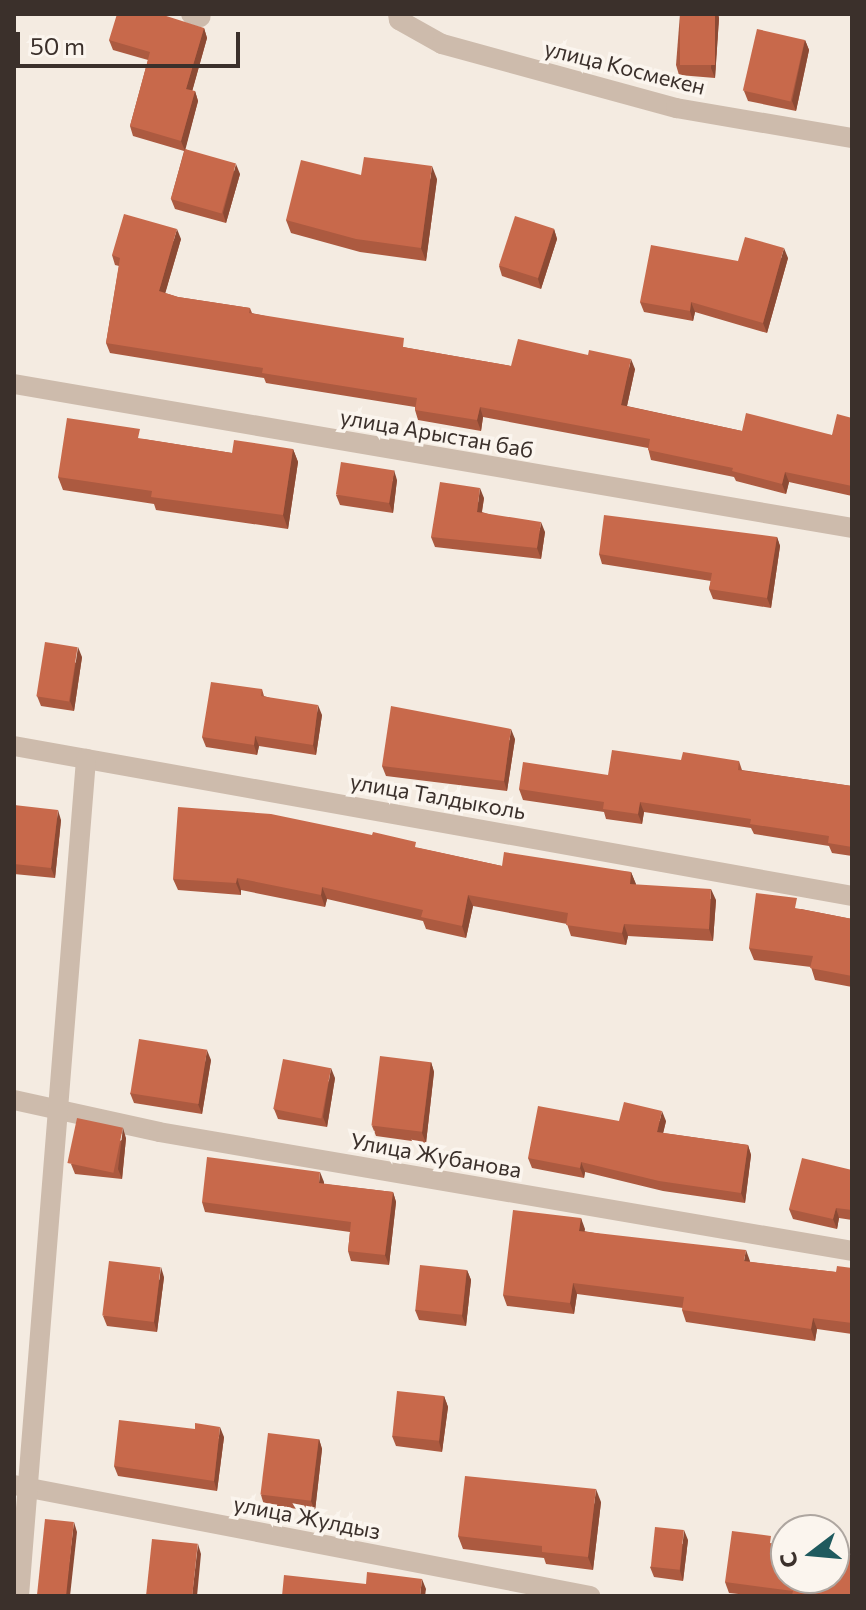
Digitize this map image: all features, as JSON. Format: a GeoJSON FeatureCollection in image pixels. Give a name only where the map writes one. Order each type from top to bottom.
{"type":"FeatureCollection","features":[{"type":"Feature","properties":{"kind":"street","name":"улица Космекен"},"geometry":{"type":"LineString","coordinates":[[398,14],[399,20],[442,44],[676,108],[852,138]]}},
{"type":"Feature","properties":{"kind":"street","name":"улица Арыстан баб"},"geometry":{"type":"LineString","coordinates":[[14,384],[852,528]]}},
{"type":"Feature","properties":{"kind":"street","name":"улица Талдыколь"},"geometry":{"type":"LineString","coordinates":[[14,746],[852,896]]}},
{"type":"Feature","properties":{"kind":"street"},"geometry":{"type":"LineString","coordinates":[[19,1596],[21,1486],[59,1110],[86,759]]}},
{"type":"Feature","properties":{"kind":"street","name":"Улица Жубанова"},"geometry":{"type":"LineString","coordinates":[[14,1100],[175,1135],[852,1251]]}},
{"type":"Feature","properties":{"kind":"street","name":"улица Жулдыз"},"geometry":{"type":"LineString","coordinates":[[21,1486],[590,1596]]}},
{"type":"Feature","properties":{"kind":"building"},"geometry":{"type":"Polygon","coordinates":[[[117,14],[160,14],[204,28],[186,89],[195,91],[181,141],[130,126],[150,52],[109,40],[117,14]]]}},
{"type":"Feature","properties":{"kind":"building"},"geometry":{"type":"Polygon","coordinates":[[[680,14],[715,14],[715,65],[680,65],[680,14]]]}},
{"type":"Feature","properties":{"kind":"building"},"geometry":{"type":"Polygon","coordinates":[[[757,29],[805,40],[791,101],[743,90],[757,29]]]}},
{"type":"Feature","properties":{"kind":"building"},"geometry":{"type":"Polygon","coordinates":[[[185,149],[236,164],[222,214],[171,199],[185,149]]]}},
{"type":"Feature","properties":{"kind":"building"},"geometry":{"type":"Polygon","coordinates":[[[364,157],[432,166],[421,248],[356,239],[286,220],[301,160],[361,175],[364,157]]]}},
{"type":"Feature","properties":{"kind":"building"},"geometry":{"type":"Polygon","coordinates":[[[124,214],[177,229],[159,291],[178,297],[250,308],[249,313],[404,338],[403,347],[511,366],[518,339],[588,355],[589,350],[631,359],[621,405],[742,431],[746,413],[832,435],[837,414],[852,418],[852,486],[785,472],[782,484],[732,471],[733,468],[648,450],[650,439],[480,407],[477,420],[415,410],[417,398],[262,373],[263,368],[106,343],[120,258],[112,255],[124,214]]]}},
{"type":"Feature","properties":{"kind":"building"},"geometry":{"type":"Polygon","coordinates":[[[515,216],[554,229],[538,278],[499,265],[515,216]]]}},
{"type":"Feature","properties":{"kind":"building"},"geometry":{"type":"Polygon","coordinates":[[[745,237],[784,248],[763,323],[691,302],[690,311],[640,302],[651,245],[738,261],[745,237]]]}},
{"type":"Feature","properties":{"kind":"building"},"geometry":{"type":"Polygon","coordinates":[[[67,418],[140,429],[138,438],[232,453],[234,440],[293,449],[283,515],[151,497],[152,491],[58,477],[67,418]]]}},
{"type":"Feature","properties":{"kind":"building"},"geometry":{"type":"Polygon","coordinates":[[[341,462],[394,470],[389,503],[336,495],[341,462]]]}},
{"type":"Feature","properties":{"kind":"building"},"geometry":{"type":"Polygon","coordinates":[[[440,482],[480,488],[477,512],[541,522],[537,548],[431,537],[440,482]]]}},
{"type":"Feature","properties":{"kind":"building"},"geometry":{"type":"Polygon","coordinates":[[[604,515],[777,537],[767,598],[709,589],[712,573],[599,554],[604,515]]]}},
{"type":"Feature","properties":{"kind":"building"},"geometry":{"type":"Polygon","coordinates":[[[45,642],[78,647],[69,701],[36,696],[45,642]]]}},
{"type":"Feature","properties":{"kind":"building"},"geometry":{"type":"Polygon","coordinates":[[[211,682],[262,689],[261,696],[318,705],[313,745],[255,736],[254,745],[202,737],[211,682]]]}},
{"type":"Feature","properties":{"kind":"building"},"geometry":{"type":"Polygon","coordinates":[[[391,706],[511,729],[504,781],[382,766],[391,706]]]}},
{"type":"Feature","properties":{"kind":"building"},"geometry":{"type":"Polygon","coordinates":[[[612,750],[681,760],[683,752],[739,761],[738,770],[852,786],[852,847],[828,843],[829,836],[750,824],[751,819],[640,802],[638,814],[603,809],[604,802],[519,789],[523,762],[608,775],[612,750]]]}},
{"type":"Feature","properties":{"kind":"building"},"geometry":{"type":"Polygon","coordinates":[[[14,805],[58,810],[51,868],[14,864],[14,805]]]}},
{"type":"Feature","properties":{"kind":"building"},"geometry":{"type":"Polygon","coordinates":[[[178,807],[271,814],[372,835],[373,832],[416,842],[415,847],[502,866],[504,852],[631,872],[630,884],[711,889],[709,929],[624,924],[622,933],[566,925],[568,913],[468,895],[462,926],[421,917],[423,910],[322,887],[321,895],[237,878],[236,883],[173,879],[178,807]]]}},
{"type":"Feature","properties":{"kind":"building"},"geometry":{"type":"Polygon","coordinates":[[[756,893],[797,898],[795,908],[852,919],[852,976],[810,968],[813,956],[749,948],[756,893]]]}},
{"type":"Feature","properties":{"kind":"building"},"geometry":{"type":"Polygon","coordinates":[[[139,1039],[207,1050],[199,1104],[130,1093],[139,1039]]]}},
{"type":"Feature","properties":{"kind":"building"},"geometry":{"type":"Polygon","coordinates":[[[380,1056],[431,1062],[422,1132],[371,1125],[380,1056]]]}},
{"type":"Feature","properties":{"kind":"building"},"geometry":{"type":"Polygon","coordinates":[[[283,1059],[331,1068],[321,1118],[273,1109],[283,1059]]]}},
{"type":"Feature","properties":{"kind":"building"},"geometry":{"type":"Polygon","coordinates":[[[624,1102],[662,1111],[657,1132],[748,1145],[741,1193],[659,1181],[581,1162],[580,1168],[528,1158],[538,1106],[619,1121],[624,1102]]]}},
{"type":"Feature","properties":{"kind":"building"},"geometry":{"type":"Polygon","coordinates":[[[77,1118],[123,1128],[113,1173],[67,1163],[77,1118]]]}},
{"type":"Feature","properties":{"kind":"building"},"geometry":{"type":"Polygon","coordinates":[[[207,1157],[320,1172],[319,1183],[393,1192],[385,1255],[348,1251],[351,1222],[202,1202],[207,1157]]]}},
{"type":"Feature","properties":{"kind":"building"},"geometry":{"type":"Polygon","coordinates":[[[802,1158],[852,1170],[852,1210],[836,1208],[833,1219],[789,1209],[802,1158]]]}},
{"type":"Feature","properties":{"kind":"building"},"geometry":{"type":"Polygon","coordinates":[[[513,1210],[581,1218],[579,1231],[746,1250],[744,1261],[836,1272],[837,1266],[852,1268],[852,1323],[813,1318],[811,1329],[682,1310],[684,1297],[573,1283],[570,1303],[503,1295],[513,1210]]]}},
{"type":"Feature","properties":{"kind":"building"},"geometry":{"type":"Polygon","coordinates":[[[109,1261],[161,1267],[154,1322],[102,1316],[109,1261]]]}},
{"type":"Feature","properties":{"kind":"building"},"geometry":{"type":"Polygon","coordinates":[[[420,1265],[467,1270],[462,1315],[415,1310],[420,1265]]]}},
{"type":"Feature","properties":{"kind":"building"},"geometry":{"type":"Polygon","coordinates":[[[397,1391],[444,1396],[439,1441],[392,1436],[397,1391]]]}},
{"type":"Feature","properties":{"kind":"building"},"geometry":{"type":"Polygon","coordinates":[[[119,1420],[195,1429],[195,1423],[220,1427],[214,1481],[114,1466],[119,1420]]]}},
{"type":"Feature","properties":{"kind":"building"},"geometry":{"type":"Polygon","coordinates":[[[268,1433],[319,1439],[311,1501],[260,1495],[268,1433]]]}},
{"type":"Feature","properties":{"kind":"building"},"geometry":{"type":"Polygon","coordinates":[[[465,1476],[596,1489],[588,1557],[542,1552],[542,1546],[458,1536],[465,1476]]]}},
{"type":"Feature","properties":{"kind":"building"},"geometry":{"type":"Polygon","coordinates":[[[45,1519],[74,1522],[66,1596],[37,1596],[45,1519]]]}},
{"type":"Feature","properties":{"kind":"building"},"geometry":{"type":"Polygon","coordinates":[[[655,1527],[684,1530],[680,1570],[651,1567],[655,1527]]]}},
{"type":"Feature","properties":{"kind":"building"},"geometry":{"type":"Polygon","coordinates":[[[732,1531],[770,1536],[770,1588],[725,1582],[732,1531]]]}},
{"type":"Feature","properties":{"kind":"building"},"geometry":{"type":"Polygon","coordinates":[[[152,1539],[198,1544],[192,1596],[146,1596],[152,1539]]]}},
{"type":"Feature","properties":{"kind":"building"},"geometry":{"type":"Polygon","coordinates":[[[852,1552],[852,1596],[792,1595],[850,1594],[852,1552]]]}},
{"type":"Feature","properties":{"kind":"building"},"geometry":{"type":"Polygon","coordinates":[[[367,1572],[422,1579],[420,1596],[282,1596],[284,1575],[366,1584],[367,1572]]]}}]}
